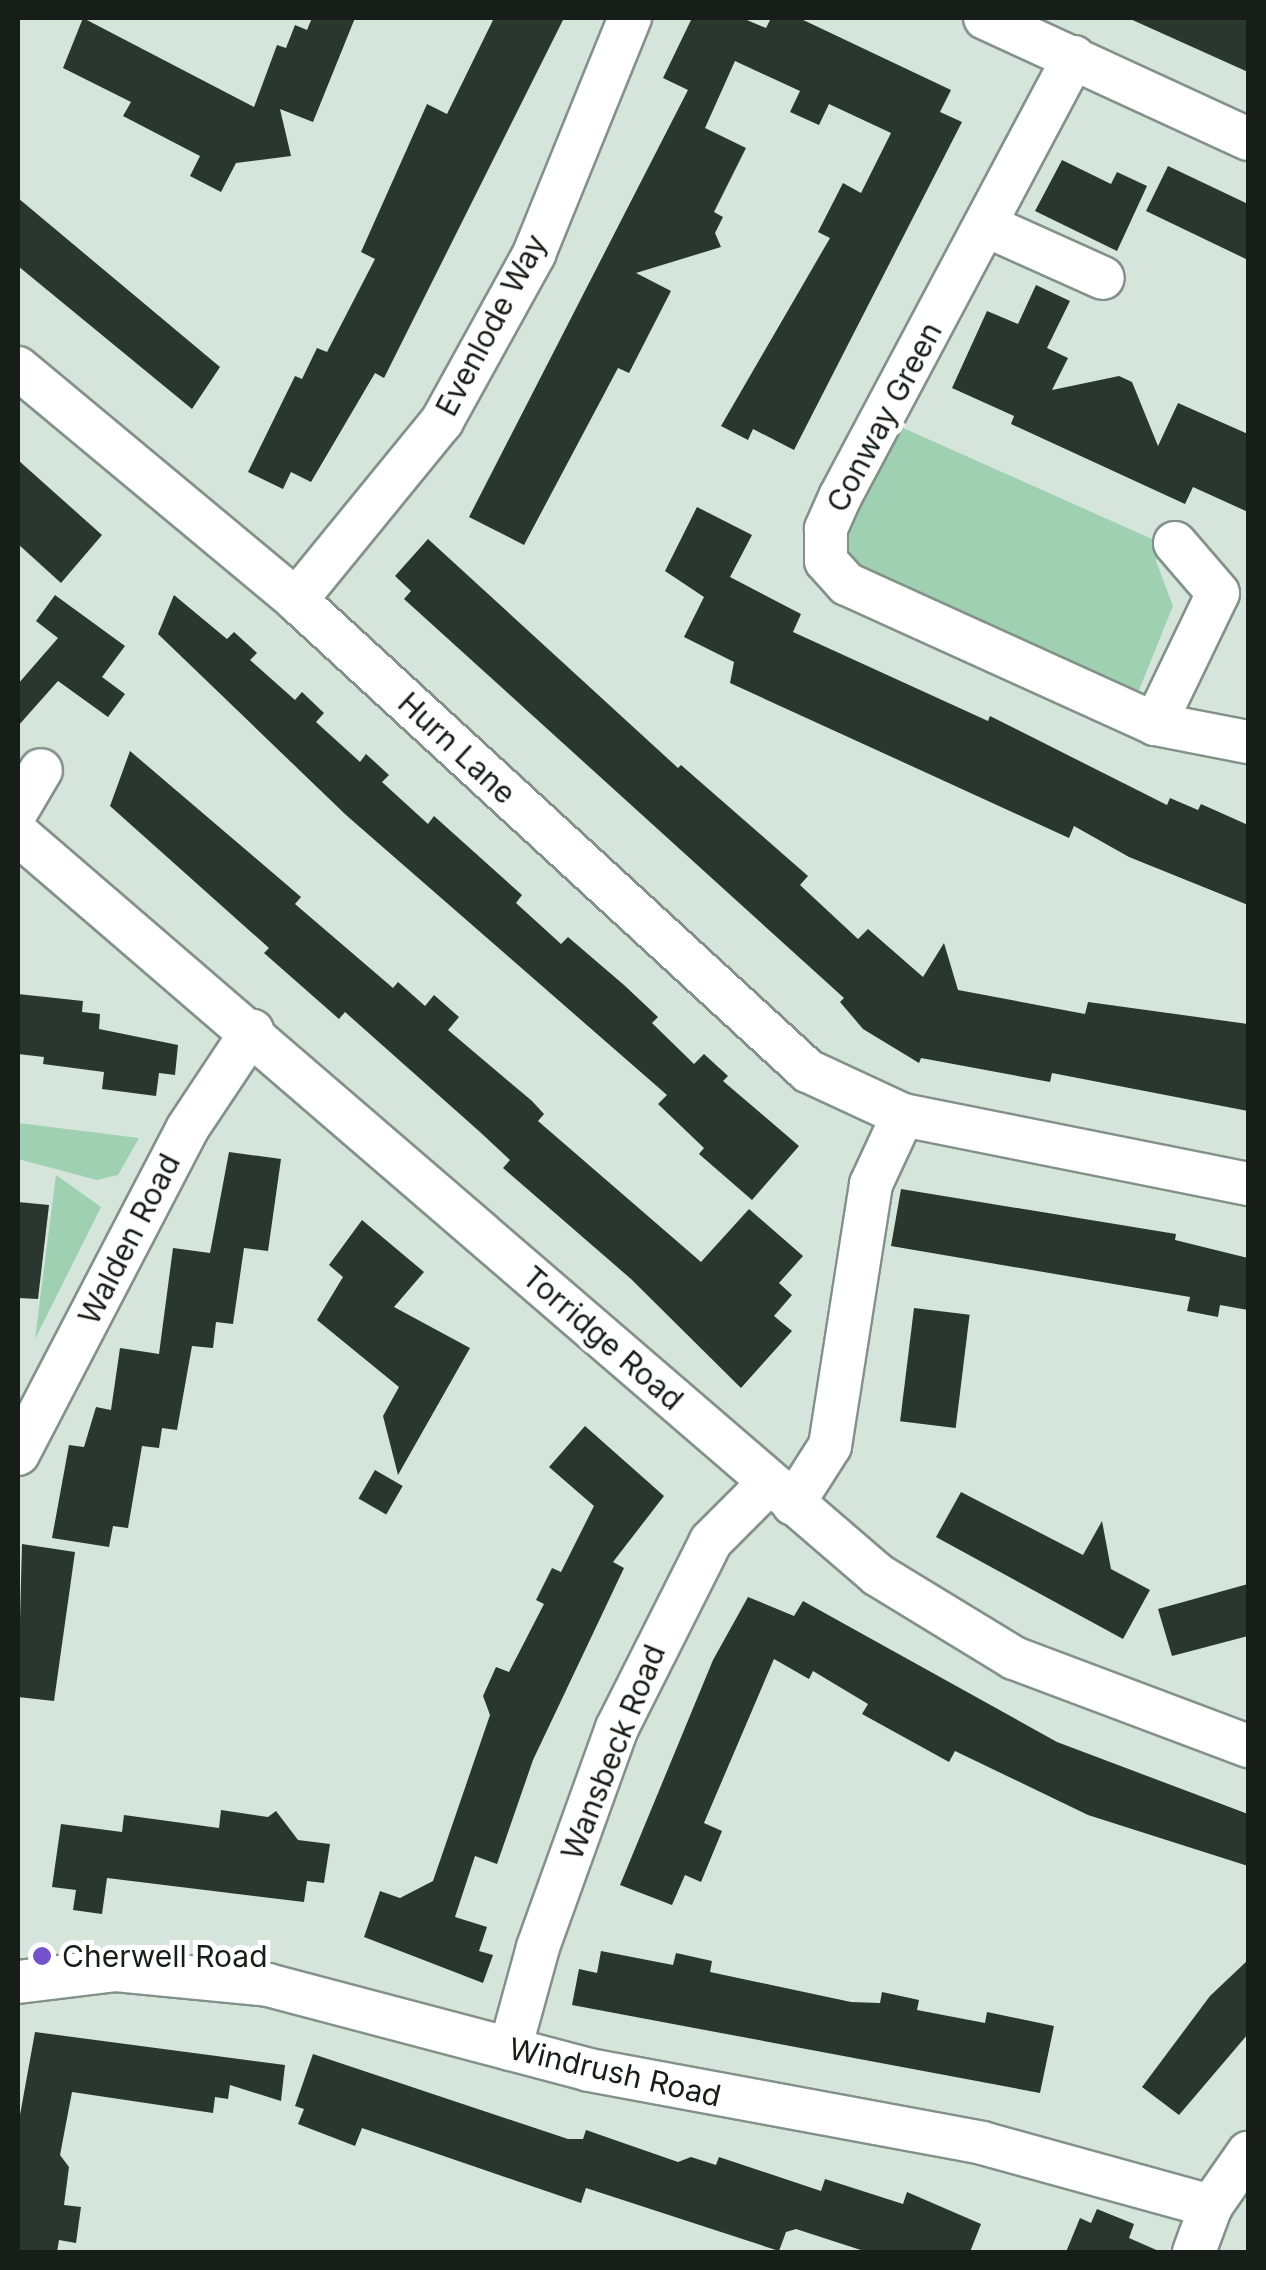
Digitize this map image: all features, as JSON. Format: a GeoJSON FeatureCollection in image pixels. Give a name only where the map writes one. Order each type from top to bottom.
{"type":"FeatureCollection","features":[{"type":"Feature","properties":{"kind":"street","name":"Evenlode Way"},"geometry":{"type":"LineString","coordinates":[[296,600],[442,420],[534,254],[630,18]]}},
{"type":"Feature","properties":{"kind":"street"},"geometry":{"type":"LineString","coordinates":[[985,18],[1248,139]]}},
{"type":"Feature","properties":{"kind":"street","name":"Conway Green"},"geometry":{"type":"LineString","coordinates":[[1074,57],[840,497],[826,529],[826,561],[847,584],[1154,724],[1248,742]]}},
{"type":"Feature","properties":{"kind":"street"},"geometry":{"type":"LineString","coordinates":[[985,225],[1102,278]]}},
{"type":"Feature","properties":{"kind":"street","name":"Hurn Lane"},"geometry":{"type":"LineString","coordinates":[[18,368],[296,600],[808,1071],[903,1115],[1248,1184]]}},
{"type":"Feature","properties":{"kind":"street"},"geometry":{"type":"LineString","coordinates":[[1154,724],[1218,593],[1176,543]]}},
{"type":"Feature","properties":{"kind":"street"},"geometry":{"type":"LineString","coordinates":[[18,809],[42,770]]}},
{"type":"Feature","properties":{"kind":"street","name":"Torridge Road"},"geometry":{"type":"LineString","coordinates":[[18,834],[878,1575],[1014,1658],[1248,1746]]}},
{"type":"Feature","properties":{"kind":"street","name":"Walden Road"},"geometry":{"type":"LineString","coordinates":[[18,1454],[31,1392],[186,1128],[252,1032]]}},
{"type":"Feature","properties":{"kind":"street"},"geometry":{"type":"LineString","coordinates":[[781,1493],[830,1446],[871,1184],[903,1115]]}},
{"type":"Feature","properties":{"kind":"street","name":"Wansbeck Road"},"geometry":{"type":"LineString","coordinates":[[510,2049],[544,1930],[616,1728],[704,1552],[781,1493]]}},
{"type":"Feature","properties":{"kind":"street","name":"Windrush Road"},"geometry":{"type":"LineString","coordinates":[[18,1982],[116,1970],[197,1974],[268,1985],[673,2089],[982,2143],[1211,2206]]}},
{"type":"Feature","properties":{"kind":"street"},"geometry":{"type":"LineString","coordinates":[[1194,2252],[1211,2206],[1248,2153]]}},
{"type":"Feature","properties":{"kind":"green space"},"geometry":{"type":"Polygon","coordinates":[[[892,423],[1161,543],[1156,561],[1173,606],[1137,695],[861,572],[841,538],[892,423]]]}},
{"type":"Feature","properties":{"kind":"green space"},"geometry":{"type":"Polygon","coordinates":[[[18,1123],[139,1138],[118,1175],[97,1180],[18,1159],[18,1123]]]}},
{"type":"Feature","properties":{"kind":"green space"},"geometry":{"type":"Polygon","coordinates":[[[56,1175],[101,1207],[35,1339],[56,1175]]]}},
{"type":"Feature","properties":{"kind":"building"},"geometry":{"type":"Polygon","coordinates":[[[83,18],[254,107],[277,45],[286,48],[295,25],[307,30],[312,18],[355,18],[313,122],[280,109],[291,156],[236,163],[221,192],[190,176],[200,156],[123,116],[131,102],[63,68],[83,18]]]}},
{"type":"Feature","properties":{"kind":"building"},"geometry":{"type":"Polygon","coordinates":[[[494,18],[564,18],[384,378],[375,373],[311,482],[291,472],[283,489],[248,472],[295,376],[302,379],[317,348],[327,352],[375,259],[361,252],[427,104],[447,114],[494,18]]]}},
{"type":"Feature","properties":{"kind":"building"},"geometry":{"type":"Polygon","coordinates":[[[692,18],[742,18],[766,28],[771,18],[799,18],[951,90],[940,112],[962,122],[794,450],[753,429],[748,440],[721,426],[830,238],[818,232],[843,183],[861,193],[891,133],[829,104],[819,125],[790,112],[800,91],[735,61],[705,128],[746,148],[714,212],[723,217],[715,233],[721,247],[636,273],[671,291],[629,373],[618,368],[524,545],[469,517],[688,90],[663,78],[692,18]]]}},
{"type":"Feature","properties":{"kind":"building"},"geometry":{"type":"Polygon","coordinates":[[[1128,18],[1248,18],[1248,72],[1128,18]]]}},
{"type":"Feature","properties":{"kind":"building"},"geometry":{"type":"Polygon","coordinates":[[[1062,160],[1111,184],[1117,172],[1147,186],[1117,251],[1035,211],[1062,160]]]}},
{"type":"Feature","properties":{"kind":"building"},"geometry":{"type":"Polygon","coordinates":[[[1168,166],[1248,204],[1248,260],[1146,211],[1168,166]]]}},
{"type":"Feature","properties":{"kind":"building"},"geometry":{"type":"Polygon","coordinates":[[[18,198],[220,367],[192,409],[18,266],[18,198]]]}},
{"type":"Feature","properties":{"kind":"building"},"geometry":{"type":"Polygon","coordinates":[[[1036,285],[1070,301],[1047,348],[1068,358],[1052,390],[1119,376],[1132,382],[1158,446],[1178,403],[1248,434],[1248,512],[1193,487],[1185,504],[1011,424],[1014,416],[952,388],[987,311],[1018,324],[1036,285]]]}},
{"type":"Feature","properties":{"kind":"building"},"geometry":{"type":"Polygon","coordinates":[[[18,460],[102,535],[61,583],[18,544],[18,460]]]}},
{"type":"Feature","properties":{"kind":"building"},"geometry":{"type":"Polygon","coordinates":[[[697,507],[752,535],[730,577],[801,614],[793,632],[988,721],[990,716],[1167,805],[1170,798],[1198,810],[1201,804],[1248,825],[1248,905],[1129,857],[1074,826],[1069,838],[730,683],[734,662],[684,637],[704,597],[665,571],[697,507]]]}},
{"type":"Feature","properties":{"kind":"building"},"geometry":{"type":"Polygon","coordinates":[[[428,539],[678,768],[681,765],[808,876],[800,885],[858,939],[868,929],[923,977],[944,943],[958,990],[1085,1014],[1088,1002],[1248,1024],[1248,1111],[1052,1073],[1050,1082],[921,1058],[919,1063],[863,1029],[840,1002],[844,998],[404,599],[411,591],[395,576],[428,539]]]}},
{"type":"Feature","properties":{"kind":"building"},"geometry":{"type":"Polygon","coordinates":[[[55,595],[125,646],[102,677],[125,694],[108,717],[58,681],[18,726],[18,684],[58,638],[36,621],[55,595]]]}},
{"type":"Feature","properties":{"kind":"building"},"geometry":{"type":"Polygon","coordinates":[[[174,595],[227,639],[234,632],[257,653],[250,660],[295,700],[302,692],[324,713],[316,722],[360,762],[366,754],[389,775],[382,782],[428,824],[434,816],[522,895],[516,903],[561,944],[568,937],[658,1017],[652,1023],[694,1064],[704,1054],[728,1076],[723,1081],[799,1146],[752,1200],[699,1154],[704,1148],[658,1104],[667,1095],[346,815],[158,634],[174,595]]]}},
{"type":"Feature","properties":{"kind":"building"},"geometry":{"type":"Polygon","coordinates":[[[130,751],[301,897],[295,904],[393,988],[398,982],[425,1006],[434,995],[459,1017],[448,1030],[532,1101],[544,1114],[538,1121],[701,1262],[749,1209],[803,1256],[779,1283],[792,1295],[774,1316],[792,1331],[741,1388],[631,1279],[503,1168],[510,1160],[480,1132],[345,1012],[339,1019],[264,953],[269,948],[110,806],[130,751]]]}},
{"type":"Feature","properties":{"kind":"building"},"geometry":{"type":"Polygon","coordinates":[[[18,994],[83,1001],[82,1012],[100,1014],[99,1029],[178,1045],[175,1075],[159,1073],[156,1096],[102,1089],[104,1072],[43,1064],[44,1057],[18,1054],[18,994]]]}},
{"type":"Feature","properties":{"kind":"building"},"geometry":{"type":"Polygon","coordinates":[[[229,1152],[281,1159],[268,1251],[244,1248],[233,1324],[216,1322],[213,1348],[192,1346],[177,1430],[162,1428],[159,1448],[142,1446],[128,1528],[113,1526],[109,1547],[52,1538],[69,1445],[84,1447],[96,1407],[111,1410],[120,1348],[159,1354],[173,1248],[210,1253],[229,1152]]]}},
{"type":"Feature","properties":{"kind":"building"},"geometry":{"type":"Polygon","coordinates":[[[901,1189],[1176,1234],[1175,1240],[1248,1258],[1248,1310],[1220,1305],[1218,1317],[1187,1311],[1190,1297],[891,1246],[901,1189]]]}},
{"type":"Feature","properties":{"kind":"building"},"geometry":{"type":"Polygon","coordinates":[[[18,1202],[49,1205],[38,1299],[18,1298],[18,1202]]]}},
{"type":"Feature","properties":{"kind":"building"},"geometry":{"type":"Polygon","coordinates":[[[362,1220],[424,1272],[394,1307],[470,1348],[398,1475],[383,1416],[399,1387],[317,1320],[343,1277],[329,1265],[362,1220]]]}},
{"type":"Feature","properties":{"kind":"building"},"geometry":{"type":"Polygon","coordinates":[[[914,1308],[970,1315],[956,1428],[900,1421],[914,1308]]]}},
{"type":"Feature","properties":{"kind":"building"},"geometry":{"type":"Polygon","coordinates":[[[585,1426],[664,1496],[613,1562],[624,1568],[533,1760],[497,1864],[475,1856],[455,1917],[487,1927],[479,1951],[493,1955],[483,1983],[364,1937],[380,1891],[400,1898],[433,1881],[490,1715],[483,1696],[496,1667],[509,1672],[544,1604],[536,1600],[552,1568],[561,1572],[594,1506],[549,1467],[585,1426]]]}},
{"type":"Feature","properties":{"kind":"building"},"geometry":{"type":"Polygon","coordinates":[[[375,1470],[403,1486],[386,1515],[359,1499],[375,1470]]]}},
{"type":"Feature","properties":{"kind":"building"},"geometry":{"type":"Polygon","coordinates":[[[961,1492],[1083,1555],[1102,1521],[1111,1569],[1150,1590],[1123,1639],[936,1537],[961,1492]]]}},
{"type":"Feature","properties":{"kind":"building"},"geometry":{"type":"Polygon","coordinates":[[[22,1544],[75,1552],[54,1701],[18,1697],[22,1544]]]}},
{"type":"Feature","properties":{"kind":"building"},"geometry":{"type":"Polygon","coordinates":[[[1248,1584],[1248,1636],[1172,1656],[1158,1609],[1248,1584]]]}},
{"type":"Feature","properties":{"kind":"building"},"geometry":{"type":"Polygon","coordinates":[[[748,1597],[794,1616],[803,1601],[1057,1742],[1248,1814],[1248,1866],[1088,1815],[955,1751],[949,1762],[862,1714],[868,1704],[813,1671],[809,1679],[774,1659],[704,1823],[722,1831],[701,1882],[685,1875],[672,1905],[620,1885],[713,1660],[748,1597]]]}},
{"type":"Feature","properties":{"kind":"building"},"geometry":{"type":"Polygon","coordinates":[[[221,1810],[268,1817],[276,1811],[298,1840],[330,1844],[324,1883],[307,1881],[304,1902],[107,1878],[102,1914],[73,1910],[76,1890],[52,1887],[61,1824],[122,1832],[124,1815],[219,1828],[221,1810]]]}},
{"type":"Feature","properties":{"kind":"building"},"geometry":{"type":"Polygon","coordinates":[[[601,1951],[673,1965],[676,1953],[712,1961],[710,1972],[851,2002],[880,2003],[882,1992],[919,2000],[917,2010],[985,2023],[987,2012],[1054,2026],[1040,2093],[572,2005],[579,1969],[597,1973],[601,1951]]]}},
{"type":"Feature","properties":{"kind":"building"},"geometry":{"type":"Polygon","coordinates":[[[1248,1960],[1248,2034],[1179,2115],[1142,2087],[1210,1996],[1248,1960]]]}},
{"type":"Feature","properties":{"kind":"building"},"geometry":{"type":"Polygon","coordinates":[[[35,2032],[285,2065],[281,2101],[230,2085],[228,2099],[215,2097],[213,2113],[72,2092],[60,2155],[69,2167],[64,2205],[81,2207],[76,2243],[59,2240],[57,2252],[18,2251],[18,2126],[35,2032]]]}},
{"type":"Feature","properties":{"kind":"building"},"geometry":{"type":"Polygon","coordinates":[[[313,2054],[568,2139],[583,2139],[586,2130],[678,2162],[691,2157],[716,2165],[719,2157],[821,2191],[825,2179],[903,2204],[907,2192],[981,2224],[970,2252],[867,2252],[796,2229],[786,2232],[779,2251],[586,2188],[581,2203],[362,2128],[355,2146],[298,2124],[304,2109],[295,2106],[313,2054]]]}},
{"type":"Feature","properties":{"kind":"building"},"geometry":{"type":"Polygon","coordinates":[[[1097,2209],[1134,2224],[1129,2238],[1161,2252],[1066,2252],[1080,2218],[1091,2223],[1097,2209]]]}},
{"type":"Feature","properties":{"kind":"place","name":"Cherwell Road"},"geometry":{"type":"Point","coordinates":[42,1956]}}]}
